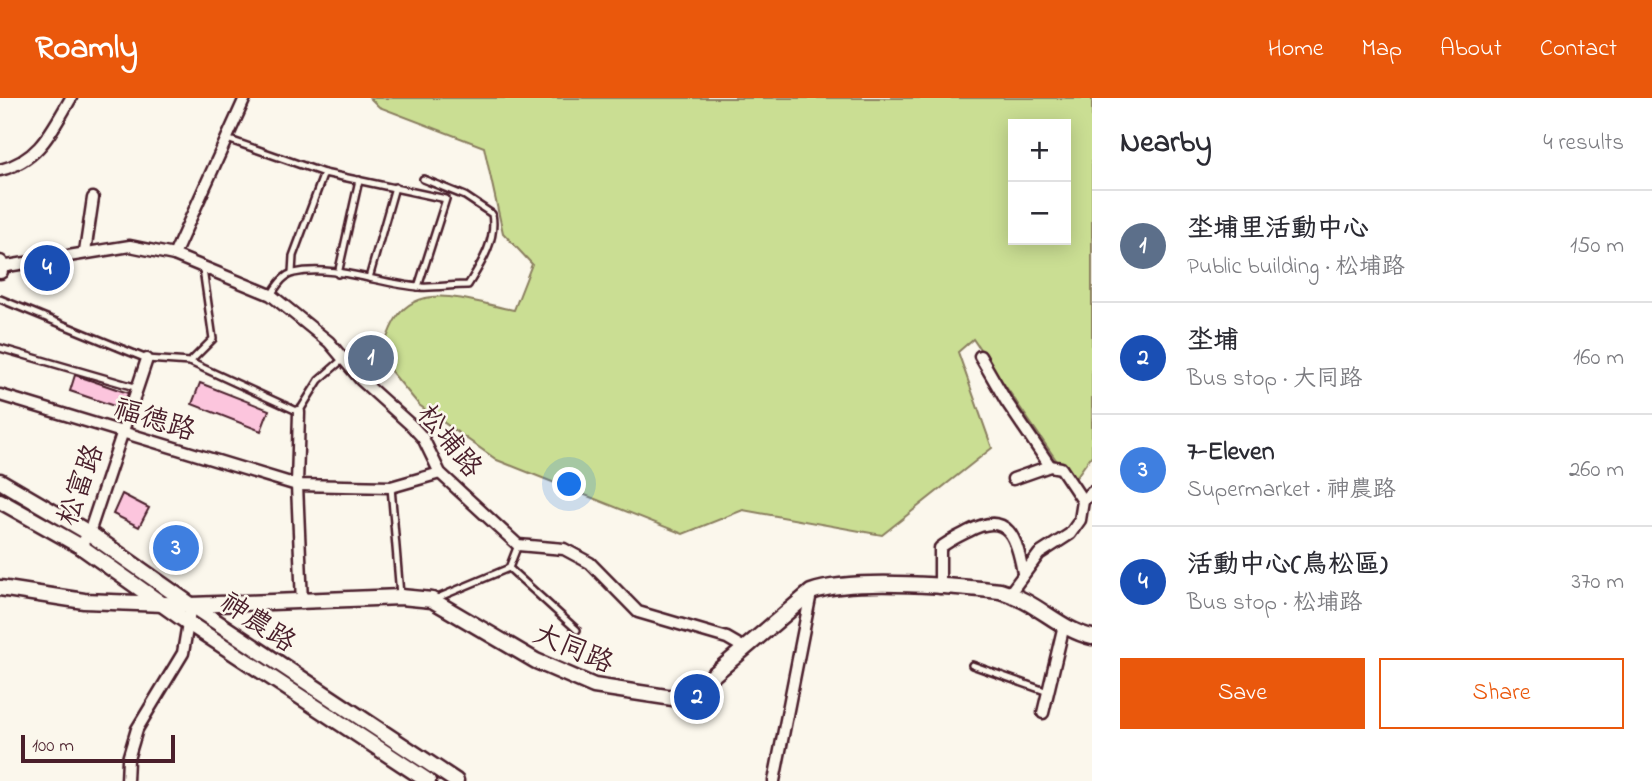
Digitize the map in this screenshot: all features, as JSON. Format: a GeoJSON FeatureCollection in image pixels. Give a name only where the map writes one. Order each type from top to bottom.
{"type":"FeatureCollection","features":[{"type":"Feature","properties":{"kind":"street"},"geometry":{"type":"LineString","coordinates":[[0,170],[24,163],[36,153],[71,98]]}},
{"type":"Feature","properties":{"kind":"street"},"geometry":{"type":"LineString","coordinates":[[174,256],[245,98]]}},
{"type":"Feature","properties":{"kind":"street"},"geometry":{"type":"LineString","coordinates":[[85,252],[93,198]]}},
{"type":"Feature","properties":{"kind":"street","name":"松埔路"},"geometry":{"type":"LineString","coordinates":[[0,267],[130,246],[174,256],[271,295],[329,342],[342,360],[418,432],[440,473],[518,545]]}},
{"type":"Feature","properties":{"kind":"street"},"geometry":{"type":"LineString","coordinates":[[980,356],[1006,401],[1050,466]]}},
{"type":"Feature","properties":{"kind":"street","name":"松富路"},"geometry":{"type":"LineString","coordinates":[[80,546],[89,533],[148,359]]}},
{"type":"Feature","properties":{"kind":"street","name":"福德路"},"geometry":{"type":"LineString","coordinates":[[0,395],[297,485],[391,487],[440,473]]}},
{"type":"Feature","properties":{"kind":"street"},"geometry":{"type":"LineString","coordinates":[[299,412],[297,485],[302,603]]}},
{"type":"Feature","properties":{"kind":"street"},"geometry":{"type":"LineString","coordinates":[[1013,479],[1050,466],[1061,468],[1083,501]]}},
{"type":"Feature","properties":{"kind":"street","name":"神農路"},"geometry":{"type":"LineString","coordinates":[[0,481],[89,533],[191,605],[456,781]]}},
{"type":"Feature","properties":{"kind":"street"},"geometry":{"type":"LineString","coordinates":[[1010,593],[1039,554],[1070,534],[1080,520],[1083,501],[1092,492]]}},
{"type":"Feature","properties":{"kind":"street","name":"神農路"},"geometry":{"type":"LineString","coordinates":[[0,501],[80,546],[158,603],[428,781]]}},
{"type":"Feature","properties":{"kind":"street"},"geometry":{"type":"LineString","coordinates":[[940,588],[940,548],[986,522],[998,523],[1008,532],[1017,545],[1023,573]]}},
{"type":"Feature","properties":{"kind":"street"},"geometry":{"type":"LineString","coordinates":[[518,545],[564,550],[590,563],[638,612],[727,638],[746,649]]}},
{"type":"Feature","properties":{"kind":"street","name":"大同路"},"geometry":{"type":"LineString","coordinates":[[0,588],[84,601],[191,605],[302,603],[401,597],[432,600],[536,662],[594,686],[643,696],[673,698],[686,695],[746,649],[811,592],[829,586],[858,584],[1010,593],[1042,608],[1064,625],[1092,637]]}},
{"type":"Feature","properties":{"kind":"street"},"geometry":{"type":"LineString","coordinates":[[774,781],[811,592]]}},
{"type":"Feature","properties":{"kind":"street"},"geometry":{"type":"LineString","coordinates":[[127,781],[128,759],[137,729],[183,653],[190,624],[191,605]]}},
{"type":"Feature","properties":{"kind":"street"},"geometry":{"type":"LineString","coordinates":[[1043,713],[1064,625]]}},
{"type":"Feature","properties":{"kind":"lane"},"geometry":{"type":"LineString","coordinates":[[226,139],[324,173],[446,199],[418,287]]}},
{"type":"Feature","properties":{"kind":"lane"},"geometry":{"type":"LineString","coordinates":[[292,273],[293,256],[324,173]]}},
{"type":"Feature","properties":{"kind":"lane"},"geometry":{"type":"LineString","coordinates":[[271,295],[282,279],[292,273],[338,274],[418,287],[468,285],[487,255],[494,222],[492,214],[465,196],[423,178]]}},
{"type":"Feature","properties":{"kind":"lane"},"geometry":{"type":"LineString","coordinates":[[338,274],[359,180]]}},
{"type":"Feature","properties":{"kind":"lane"},"geometry":{"type":"LineString","coordinates":[[369,278],[395,187]]}},
{"type":"Feature","properties":{"kind":"lane"},"geometry":{"type":"LineString","coordinates":[[190,362],[213,339],[203,269]]}},
{"type":"Feature","properties":{"kind":"lane"},"geometry":{"type":"LineString","coordinates":[[0,299],[148,359],[190,362],[299,412],[319,380],[342,360]]}},
{"type":"Feature","properties":{"kind":"lane"},"geometry":{"type":"LineString","coordinates":[[0,348],[138,388]]}},
{"type":"Feature","properties":{"kind":"lane"},"geometry":{"type":"LineString","coordinates":[[391,487],[401,597]]}},
{"type":"Feature","properties":{"kind":"lane"},"geometry":{"type":"LineString","coordinates":[[432,600],[509,568],[518,545]]}},
{"type":"Feature","properties":{"kind":"lane"},"geometry":{"type":"LineString","coordinates":[[509,568],[577,630]]}},
{"type":"Feature","properties":{"kind":"lane"},"geometry":{"type":"LineString","coordinates":[[972,665],[1048,692]]}},
{"type":"Feature","properties":{"kind":"green space"},"geometry":{"type":"Polygon","coordinates":[[[370,98],[1092,98],[1092,455],[1072,483],[973,339],[958,352],[992,448],[882,535],[743,510],[683,534],[497,460],[419,405],[380,358],[394,321],[408,306],[421,299],[452,297],[514,310],[532,264],[503,233],[484,147],[379,107],[370,98]]]}},
{"type":"Feature","properties":{"kind":"building"},"geometry":{"type":"Polygon","coordinates":[[[363,348],[383,358],[379,367],[358,358],[363,348]]]}},
{"type":"Feature","properties":{"kind":"building"},"geometry":{"type":"Polygon","coordinates":[[[75,375],[128,393],[123,409],[70,391],[75,375]]]}},
{"type":"Feature","properties":{"kind":"building"},"geometry":{"type":"Polygon","coordinates":[[[200,383],[269,410],[261,431],[192,404],[200,383]]]}},
{"type":"Feature","properties":{"kind":"building"},"geometry":{"type":"Polygon","coordinates":[[[122,494],[149,508],[139,527],[113,514],[122,494]]]}},
{"type":"Feature","properties":{"kind":"building"},"geometry":{"type":"Polygon","coordinates":[[[169,530],[195,544],[183,566],[157,552],[169,530]]]}},
{"type":"Feature","properties":{"kind":"place","name":"活動中心(鳥松區)"},"geometry":{"type":"Point","coordinates":[47,268]}},
{"type":"Feature","properties":{"kind":"place","name":"坔埔里活動中心"},"geometry":{"type":"Point","coordinates":[371,358]}},
{"type":"Feature","properties":{"kind":"place","name":"7-Eleven"},"geometry":{"type":"Point","coordinates":[176,548]}},
{"type":"Feature","properties":{"kind":"place","name":"坔埔"},"geometry":{"type":"Point","coordinates":[697,697]}}]}
